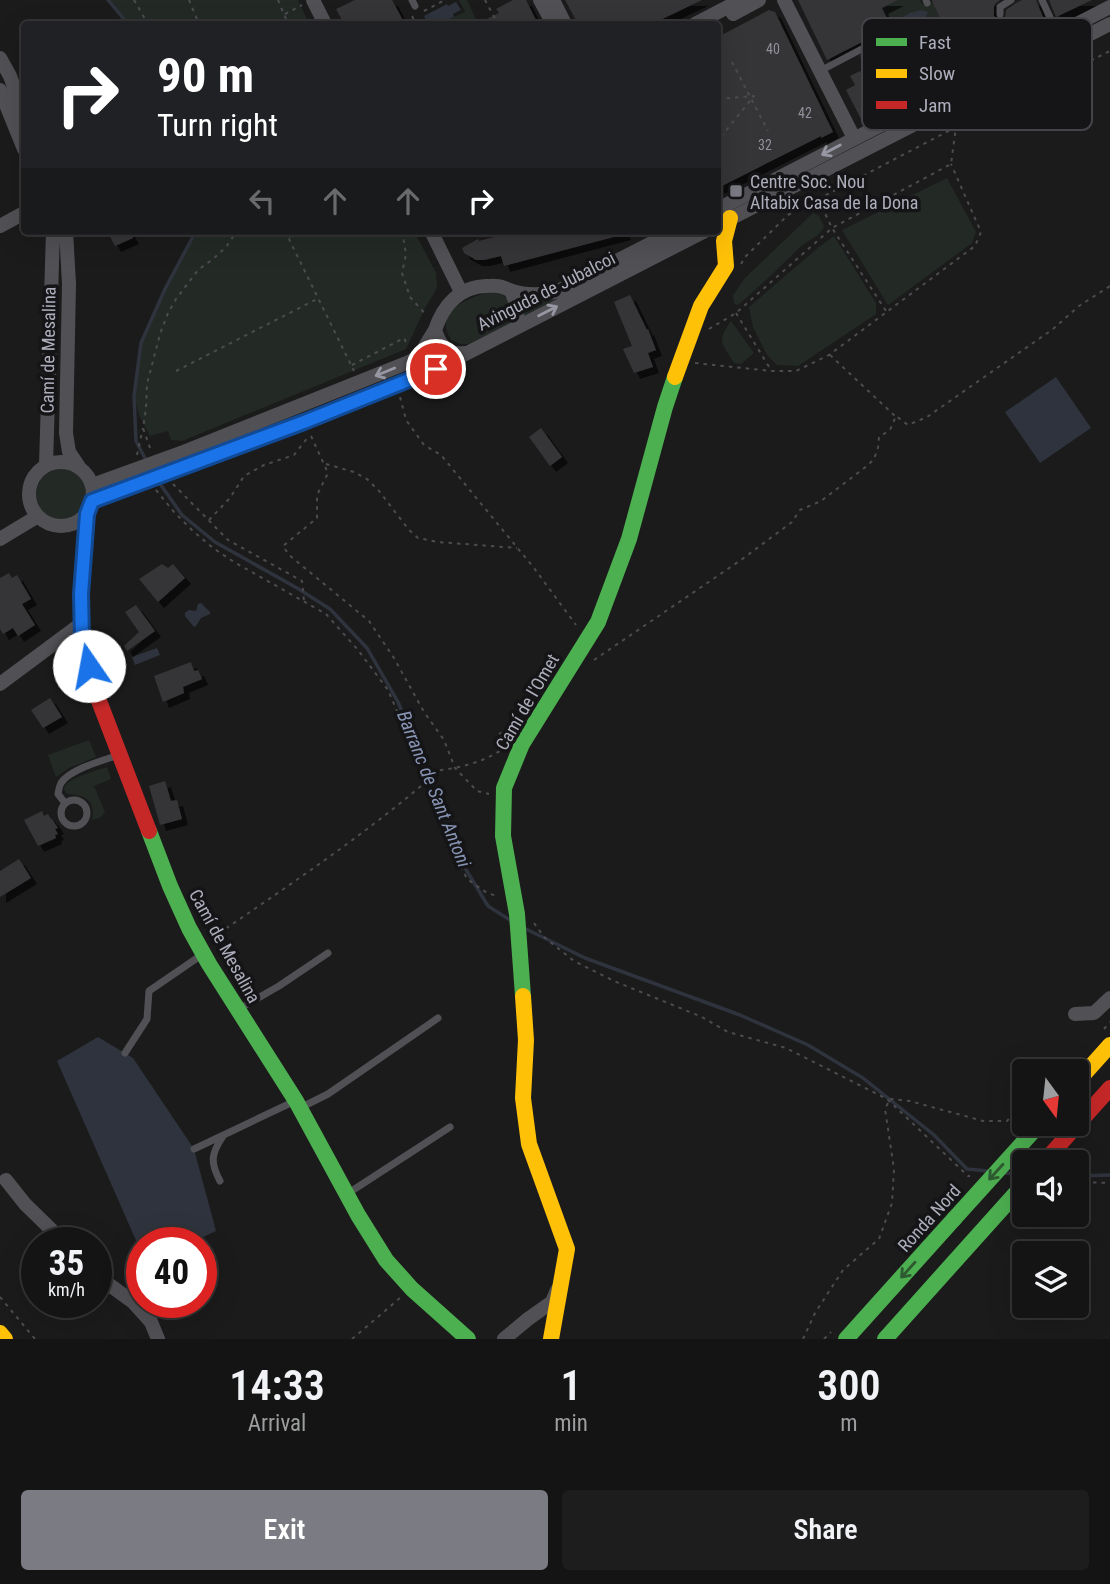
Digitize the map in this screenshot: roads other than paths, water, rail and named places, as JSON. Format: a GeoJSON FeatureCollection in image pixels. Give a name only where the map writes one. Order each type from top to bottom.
{"type":"FeatureCollection","features":[{"type":"Feature","properties":{"kind":"main road","name":"Camí de l'Omet"},"geometry":{"type":"LineString","coordinates":[[551,1339],[567,1249],[529,1144],[523,1098],[526,1040],[519,943],[516,908],[503,836],[504,788],[522,744],[598,622],[629,539],[680,361],[701,306],[726,266],[722,217]]}},
{"type":"Feature","properties":{"kind":"main road","name":"Camí de Mesalina"},"geometry":{"type":"LineString","coordinates":[[90,508],[81,594],[82,639],[96,693],[170,886],[189,928],[298,1105],[386,1260],[412,1289],[468,1339]]}},
{"type":"Feature","properties":{"kind":"main road"},"geometry":{"type":"LineString","coordinates":[[1089,1068],[1110,1045]]}},
{"type":"Feature","properties":{"kind":"main road"},"geometry":{"type":"LineString","coordinates":[[1055,1150],[1110,1088]]}},
{"type":"Feature","properties":{"kind":"main road","name":"Ronda Nord"},"geometry":{"type":"LineString","coordinates":[[846,1339],[1029,1136]]}},
{"type":"Feature","properties":{"kind":"main road"},"geometry":{"type":"LineString","coordinates":[[885,1339],[1012,1197]]}},
{"type":"Feature","properties":{"kind":"main road"},"geometry":{"type":"LineString","coordinates":[[0,1333],[5,1339]]}},
{"type":"Feature","properties":{"kind":"street"},"geometry":{"type":"LineString","coordinates":[[540,0],[551,21]]}},
{"type":"Feature","properties":{"kind":"street"},"geometry":{"type":"LineString","coordinates":[[553,0],[564,21]]}},
{"type":"Feature","properties":{"kind":"street"},"geometry":{"type":"LineString","coordinates":[[701,21],[741,0]]}},
{"type":"Feature","properties":{"kind":"street"},"geometry":{"type":"LineString","coordinates":[[719,21],[759,0]]}},
{"type":"Feature","properties":{"kind":"street"},"geometry":{"type":"LineString","coordinates":[[784,0],[854,138]]}},
{"type":"Feature","properties":{"kind":"street"},"geometry":{"type":"LineString","coordinates":[[311,1],[323,21]]}},
{"type":"Feature","properties":{"kind":"street"},"geometry":{"type":"LineString","coordinates":[[1089,18],[1110,7]]}},
{"type":"Feature","properties":{"kind":"street"},"geometry":{"type":"LineString","coordinates":[[1092,33],[1110,24]]}},
{"type":"Feature","properties":{"kind":"street"},"geometry":{"type":"LineString","coordinates":[[0,58],[21,107]]}},
{"type":"Feature","properties":{"kind":"street"},"geometry":{"type":"LineString","coordinates":[[0,90],[21,142]]}},
{"type":"Feature","properties":{"kind":"street"},"geometry":{"type":"LineString","coordinates":[[722,217],[870,130]]}},
{"type":"Feature","properties":{"kind":"street"},"geometry":{"type":"LineString","coordinates":[[722,217],[900,130]]}},
{"type":"Feature","properties":{"kind":"street"},"geometry":{"type":"LineString","coordinates":[[0,226],[21,215]]}},
{"type":"Feature","properties":{"kind":"street"},"geometry":{"type":"LineString","coordinates":[[46,465],[53,235]]}},
{"type":"Feature","properties":{"kind":"street","name":"Camí de Mesalina"},"geometry":{"type":"LineString","coordinates":[[66,235],[69,284],[66,433],[69,452],[79,467]]}},
{"type":"Feature","properties":{"kind":"street"},"geometry":{"type":"LineString","coordinates":[[433,235],[461,292]]}},
{"type":"Feature","properties":{"kind":"street","name":"Avinguda de Jubalcoi"},"geometry":{"type":"LineString","coordinates":[[663,235],[556,292],[526,295],[493,285],[478,286],[461,292],[451,302],[435,330],[440,342],[457,354],[465,354],[697,235]]}},
{"type":"Feature","properties":{"kind":"street"},"geometry":{"type":"LineString","coordinates":[[706,235],[719,241],[725,248]]}},
{"type":"Feature","properties":{"kind":"street"},"geometry":{"type":"LineString","coordinates":[[511,291],[518,316],[516,328]]}},
{"type":"Feature","properties":{"kind":"street"},"geometry":{"type":"LineString","coordinates":[[90,508],[188,458],[410,362],[419,356],[435,330]]}},
{"type":"Feature","properties":{"kind":"street"},"geometry":{"type":"LineString","coordinates":[[92,485],[304,422],[396,386],[465,354]]}},
{"type":"Feature","properties":{"kind":"street"},"geometry":{"type":"LineString","coordinates":[[57,462],[79,467],[92,485],[94,496],[90,508],[79,521],[70,525],[50,525],[38,516],[30,503],[31,481],[46,465],[57,462]]}},
{"type":"Feature","properties":{"kind":"street"},"geometry":{"type":"LineString","coordinates":[[0,539],[38,516]]}},
{"type":"Feature","properties":{"kind":"street"},"geometry":{"type":"LineString","coordinates":[[0,684],[82,623]]}},
{"type":"Feature","properties":{"kind":"street"},"geometry":{"type":"LineString","coordinates":[[1075,1014],[1094,1013],[1110,998]]}},
{"type":"Feature","properties":{"kind":"street"},"geometry":{"type":"LineString","coordinates":[[6,1180],[49,1227]]}},
{"type":"Feature","properties":{"kind":"street","name":"Camí de l'Omet"},"geometry":{"type":"LineString","coordinates":[[504,1339],[552,1302],[562,1279]]}},
{"type":"Feature","properties":{"kind":"street"},"geometry":{"type":"LineString","coordinates":[[112,1287],[133,1302],[151,1322],[158,1339]]}},
{"type":"Feature","properties":{"kind":"lane"},"geometry":{"type":"LineString","coordinates":[[1000,14],[1000,7],[1011,0]]}},
{"type":"Feature","properties":{"kind":"lane"},"geometry":{"type":"LineString","coordinates":[[1042,0],[1050,18]]}},
{"type":"Feature","properties":{"kind":"lane"},"geometry":{"type":"LineString","coordinates":[[820,71],[862,49]]}},
{"type":"Feature","properties":{"kind":"lane"},"geometry":{"type":"LineString","coordinates":[[65,803],[58,794],[63,780],[119,754]]}},
{"type":"Feature","properties":{"kind":"lane"},"geometry":{"type":"LineString","coordinates":[[125,1053],[146,1019],[149,991],[201,950]]}},
{"type":"Feature","properties":{"kind":"lane"},"geometry":{"type":"LineString","coordinates":[[238,1009],[279,986],[328,953]]}},
{"type":"Feature","properties":{"kind":"lane"},"geometry":{"type":"LineString","coordinates":[[194,1150],[224,1135],[328,1094],[438,1018]]}},
{"type":"Feature","properties":{"kind":"lane"},"geometry":{"type":"LineString","coordinates":[[347,1195],[450,1127]]}},
{"type":"Feature","properties":{"kind":"lane"},"geometry":{"type":"LineString","coordinates":[[220,1181],[212,1159],[215,1148],[224,1135]]}},
{"type":"Feature","properties":{"kind":"waterway","name":"Barranc de Sant Antoni"},"geometry":{"type":"LineString","coordinates":[[108,0],[126,21]]}},
{"type":"Feature","properties":{"kind":"waterway","name":"Barranc de Sant Antoni"},"geometry":{"type":"LineString","coordinates":[[147,462],[136,441],[134,396],[141,343],[165,289],[194,235]]}},
{"type":"Feature","properties":{"kind":"waterway","name":"Barranc de Sant Antoni"},"geometry":{"type":"LineString","coordinates":[[158,481],[182,515],[215,542],[330,609],[367,648],[398,702],[448,822],[462,863],[488,906],[510,920]]}},
{"type":"Feature","properties":{"kind":"waterway","name":"Barranc de Sant Antoni"},"geometry":{"type":"LineString","coordinates":[[526,929],[585,958],[740,1015],[808,1045],[863,1078],[934,1135],[967,1169],[987,1171]]}},
{"type":"Feature","properties":{"kind":"waterway","name":"Barranc de Sant Antoni"},"geometry":{"type":"LineString","coordinates":[[1005,1173],[1012,1174]]}},
{"type":"Feature","properties":{"kind":"waterway","name":"Barranc de Sant Antoni"},"geometry":{"type":"LineString","coordinates":[[1089,1176],[1110,1175]]}},
{"type":"Feature","properties":{"kind":"place","name":"Centre Soc. Nou Altabix Casa de la Dona"},"geometry":{"type":"Point","coordinates":[736,191]}}]}
